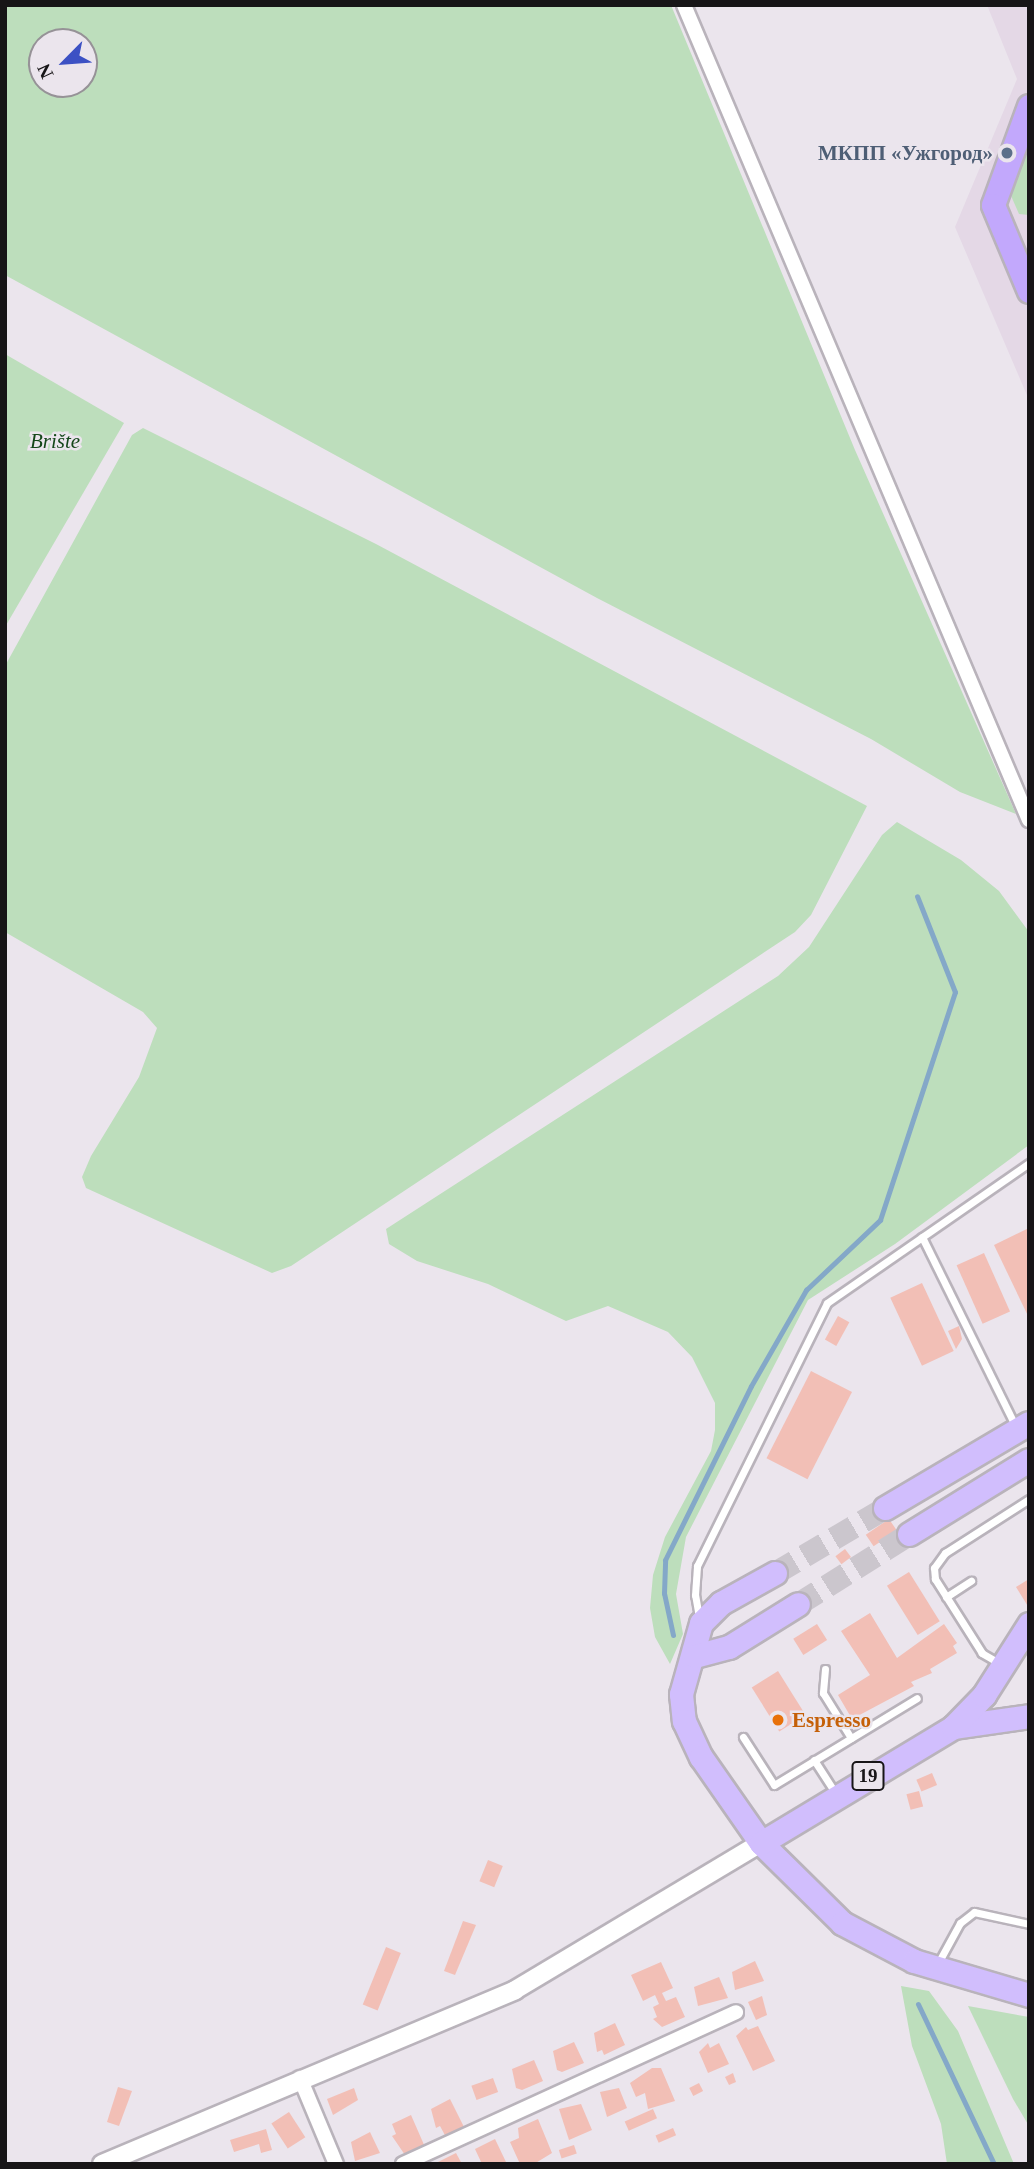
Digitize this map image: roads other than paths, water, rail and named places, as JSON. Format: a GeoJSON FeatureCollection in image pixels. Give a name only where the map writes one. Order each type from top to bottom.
{"type":"FeatureCollection","features":[{"type":"Feature","properties":{"kind":"highway"},"geometry":{"type":"LineString","coordinates":[[1029,106],[993,205],[1029,291]]}},
{"type":"Feature","properties":{"kind":"main road"},"geometry":{"type":"LineString","coordinates":[[885,1508],[1023,1425]]}},
{"type":"Feature","properties":{"kind":"main road"},"geometry":{"type":"LineString","coordinates":[[909,1534],[1029,1460]]}},
{"type":"Feature","properties":{"kind":"main road"},"geometry":{"type":"LineString","coordinates":[[775,1573],[721,1604],[701,1623],[689,1665],[684,1721],[701,1757],[761,1843],[828,1913],[872,1941],[925,1965],[1029,1995]]}},
{"type":"Feature","properties":{"kind":"main road"},"geometry":{"type":"LineString","coordinates":[[689,1665],[729,1647],[798,1604]]}},
{"type":"Feature","properties":{"kind":"main road","name":"19"},"geometry":{"type":"LineString","coordinates":[[761,1843],[836,1795],[953,1727],[984,1695],[1000,1664],[1029,1624]]}},
{"type":"Feature","properties":{"kind":"main road","name":"19"},"geometry":{"type":"LineString","coordinates":[[953,1727],[1029,1716]]}},
{"type":"Feature","properties":{"kind":"street"},"geometry":{"type":"LineString","coordinates":[[684,5],[1029,820]]}},
{"type":"Feature","properties":{"kind":"street"},"geometry":{"type":"LineString","coordinates":[[103,2164],[300,2078],[515,1990],[761,1843]]}},
{"type":"Feature","properties":{"kind":"street"},"geometry":{"type":"LineString","coordinates":[[402,2164],[736,2012]]}},
{"type":"Feature","properties":{"kind":"street"},"geometry":{"type":"LineString","coordinates":[[300,2078],[335,2164]]}},
{"type":"Feature","properties":{"kind":"lane"},"geometry":{"type":"LineString","coordinates":[[701,1623],[695,1595],[697,1566],[820,1314],[834,1297],[1029,1163]]}},
{"type":"Feature","properties":{"kind":"lane"},"geometry":{"type":"LineString","coordinates":[[922,1237],[1023,1425]]}},
{"type":"Feature","properties":{"kind":"lane"},"geometry":{"type":"LineString","coordinates":[[1000,1664],[982,1653],[946,1597],[934,1568],[945,1553],[1029,1499]]}},
{"type":"Feature","properties":{"kind":"lane"},"geometry":{"type":"LineString","coordinates":[[946,1597],[971,1581]]}},
{"type":"Feature","properties":{"kind":"lane"},"geometry":{"type":"LineString","coordinates":[[825,1669],[823,1693],[851,1738]]}},
{"type":"Feature","properties":{"kind":"lane"},"geometry":{"type":"LineString","coordinates":[[743,1737],[774,1785],[917,1698]]}},
{"type":"Feature","properties":{"kind":"lane"},"geometry":{"type":"LineString","coordinates":[[814,1760],[836,1795]]}},
{"type":"Feature","properties":{"kind":"lane"},"geometry":{"type":"LineString","coordinates":[[925,1965],[960,1923],[974,1912],[1029,1924]]}},
{"type":"Feature","properties":{"kind":"waterway"},"geometry":{"type":"LineString","coordinates":[[673,1635],[664,1593],[665,1560],[751,1386],[806,1290],[880,1220],[955,992],[917,896]]}},
{"type":"Feature","properties":{"kind":"waterway"},"geometry":{"type":"LineString","coordinates":[[918,2004],[994,2164]]}},
{"type":"Feature","properties":{"kind":"tunnel"},"geometry":{"type":"LineString","coordinates":[[775,1573],[885,1508]]}},
{"type":"Feature","properties":{"kind":"tunnel"},"geometry":{"type":"LineString","coordinates":[[798,1604],[909,1534]]}},
{"type":"Feature","properties":{"kind":"place","name":"МКПП «Ужгород»"},"geometry":{"type":"Point","coordinates":[1007,153]}},
{"type":"Feature","properties":{"kind":"place","name":"Espresso"},"geometry":{"type":"Point","coordinates":[778,1720]}},
{"type":"Feature","properties":{"kind":"park label","name":"Brište"},"geometry":{"type":"Point","coordinates":[55,441]}}]}
